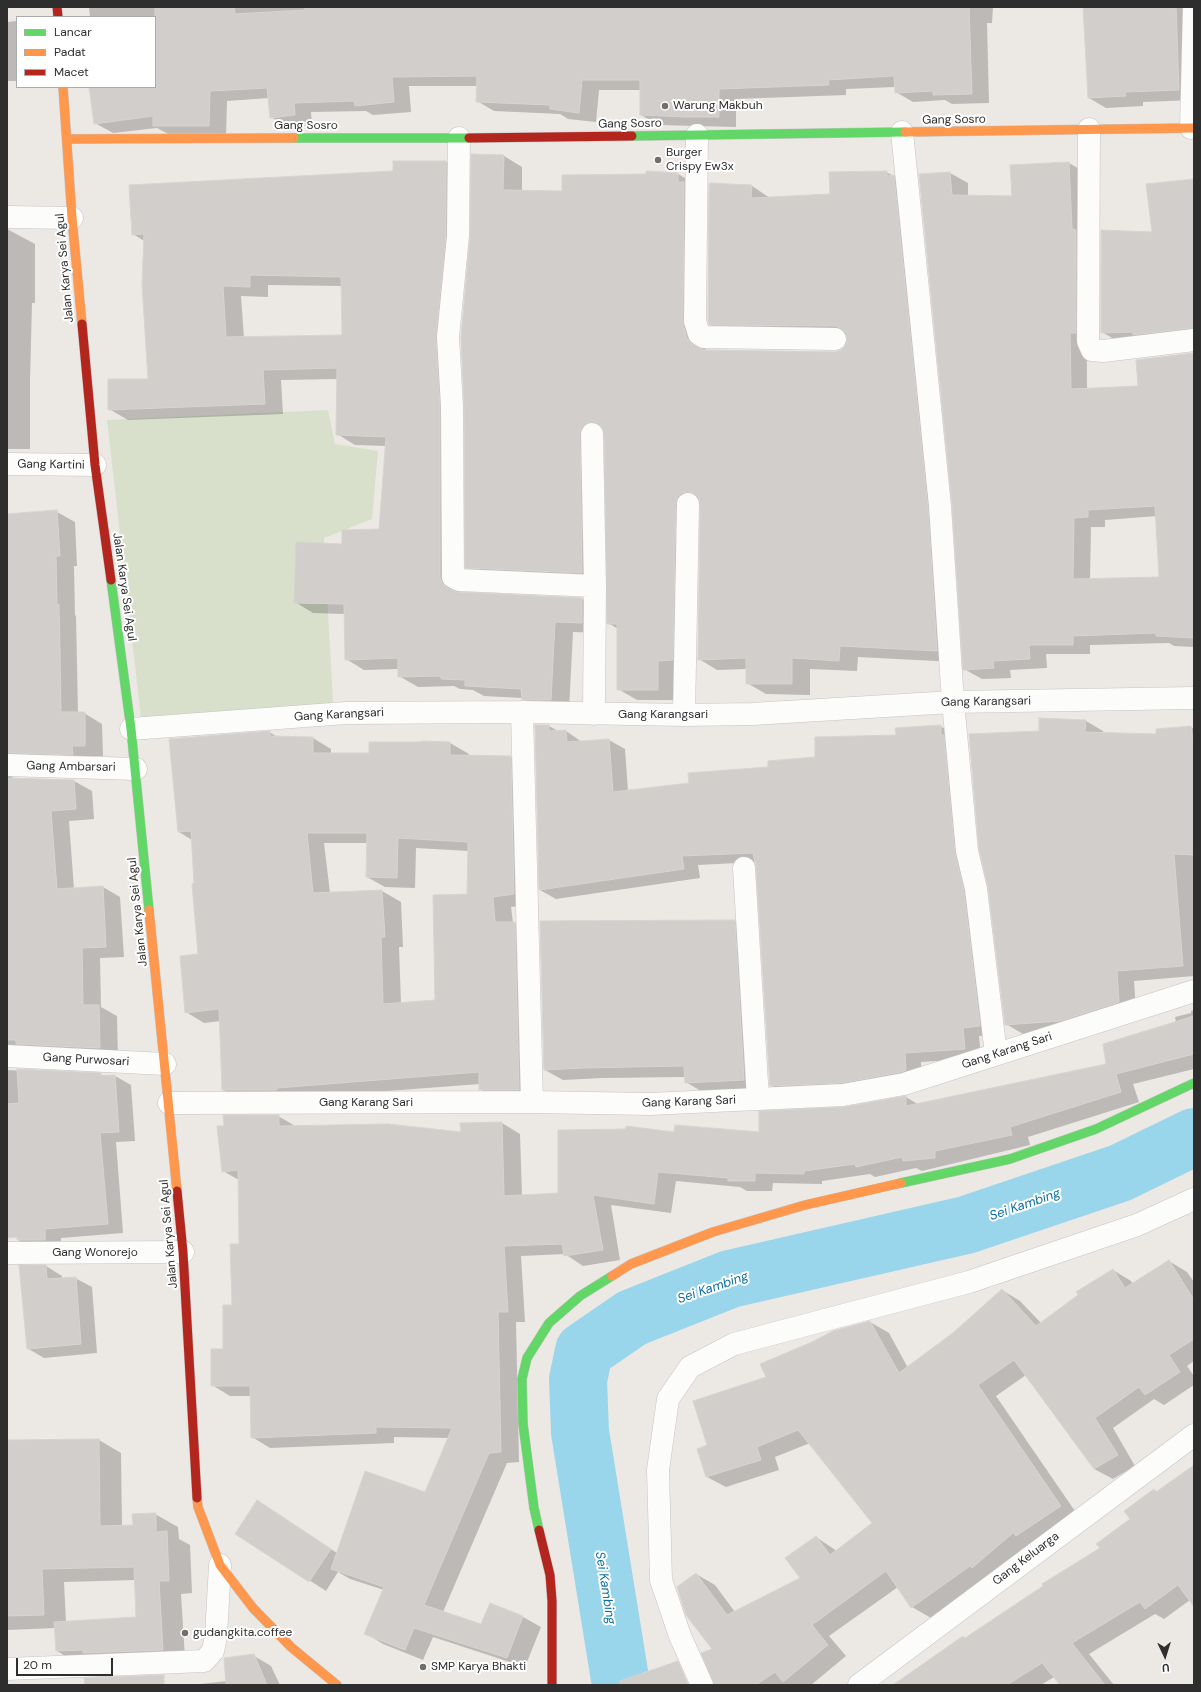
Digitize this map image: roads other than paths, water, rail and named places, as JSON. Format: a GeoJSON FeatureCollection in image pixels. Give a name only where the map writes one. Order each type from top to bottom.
{"type":"FeatureCollection","features":[{"type":"Feature","properties":{"kind":"street"},"geometry":{"type":"LineString","coordinates":[[1193,128],[1194,7]]}},
{"type":"Feature","properties":{"kind":"street","name":"Jalan Karya Sei Agul"},"geometry":{"type":"LineString","coordinates":[[63,88],[72,218],[95,465],[136,769],[166,1064],[183,1252],[198,1506],[209,1539],[220,1565],[253,1608],[291,1647],[337,1685]]}},
{"type":"Feature","properties":{"kind":"street","name":"Gang Sosro"},"geometry":{"type":"LineString","coordinates":[[67,139],[459,138],[1193,128]]}},
{"type":"Feature","properties":{"kind":"street"},"geometry":{"type":"LineString","coordinates":[[1089,129],[1088,340],[1092,350],[1103,351],[1194,340]]}},
{"type":"Feature","properties":{"kind":"street"},"geometry":{"type":"LineString","coordinates":[[902,132],[940,506],[953,702],[967,851],[976,889],[996,1054]]}},
{"type":"Feature","properties":{"kind":"street"},"geometry":{"type":"LineString","coordinates":[[697,135],[695,321],[699,334],[704,337],[835,339]]}},
{"type":"Feature","properties":{"kind":"street"},"geometry":{"type":"LineString","coordinates":[[459,138],[458,236],[448,337],[452,406],[453,577],[459,580],[595,586]]}},
{"type":"Feature","properties":{"kind":"street"},"geometry":{"type":"LineString","coordinates":[[7,217],[72,218]]}},
{"type":"Feature","properties":{"kind":"street"},"geometry":{"type":"LineString","coordinates":[[592,434],[595,586],[594,714]]}},
{"type":"Feature","properties":{"kind":"street","name":"Gang Kartini"},"geometry":{"type":"LineString","coordinates":[[7,464],[95,465]]}},
{"type":"Feature","properties":{"kind":"street"},"geometry":{"type":"LineString","coordinates":[[684,715],[688,504]]}},
{"type":"Feature","properties":{"kind":"street","name":"Gang Karangsari"},"geometry":{"type":"LineString","coordinates":[[131,729],[346,714],[522,712],[684,715],[752,714],[953,702],[1194,698]]}},
{"type":"Feature","properties":{"kind":"street"},"geometry":{"type":"LineString","coordinates":[[522,712],[532,1102]]}},
{"type":"Feature","properties":{"kind":"street","name":"Gang Ambarsari"},"geometry":{"type":"LineString","coordinates":[[7,765],[136,769]]}},
{"type":"Feature","properties":{"kind":"street"},"geometry":{"type":"LineString","coordinates":[[744,868],[758,1099]]}},
{"type":"Feature","properties":{"kind":"street","name":"Gang Karang Sari"},"geometry":{"type":"LineString","coordinates":[[169,1103],[532,1102],[650,1104],[843,1094],[904,1084],[1194,991]]}},
{"type":"Feature","properties":{"kind":"street","name":"Gang Purwosari"},"geometry":{"type":"LineString","coordinates":[[7,1056],[166,1064]]}},
{"type":"Feature","properties":{"kind":"street"},"geometry":{"type":"LineString","coordinates":[[552,1685],[552,1601],[550,1576],[534,1508],[529,1475],[523,1424],[522,1380],[527,1358],[549,1323],[580,1296],[631,1264],[713,1232],[806,1205],[1010,1159],[1096,1129],[1194,1083]]}},
{"type":"Feature","properties":{"kind":"street"},"geometry":{"type":"LineString","coordinates":[[702,1685],[680,1636],[661,1580],[659,1462],[668,1399],[690,1367],[734,1344],[969,1282],[1137,1225],[1194,1199]]}},
{"type":"Feature","properties":{"kind":"street","name":"Gang Wonorejo"},"geometry":{"type":"LineString","coordinates":[[7,1253],[183,1252]]}},
{"type":"Feature","properties":{"kind":"street","name":"Gang Keluarga"},"geometry":{"type":"LineString","coordinates":[[859,1685],[1194,1435]]}},
{"type":"Feature","properties":{"kind":"street"},"geometry":{"type":"LineString","coordinates":[[7,1669],[204,1661],[213,1651],[216,1636],[220,1565]]}},
{"type":"Feature","properties":{"kind":"waterway","name":"Sei Kambing"},"geometry":{"type":"LineString","coordinates":[[621,1685],[580,1432],[578,1380],[584,1351],[632,1318],[730,1279],[966,1225],[1120,1173],[1194,1137]]}},
{"type":"Feature","properties":{"kind":"place","name":"Warung Makbuh"},"geometry":{"type":"Point","coordinates":[665,106]}},
{"type":"Feature","properties":{"kind":"place","name":"Burger Crispy Ew3x"},"geometry":{"type":"Point","coordinates":[658,160]}},
{"type":"Feature","properties":{"kind":"place","name":"gudangkita.coffee"},"geometry":{"type":"Point","coordinates":[185,1633]}},
{"type":"Feature","properties":{"kind":"place","name":"SMP Karya Bhakti"},"geometry":{"type":"Point","coordinates":[423,1667]}}]}
